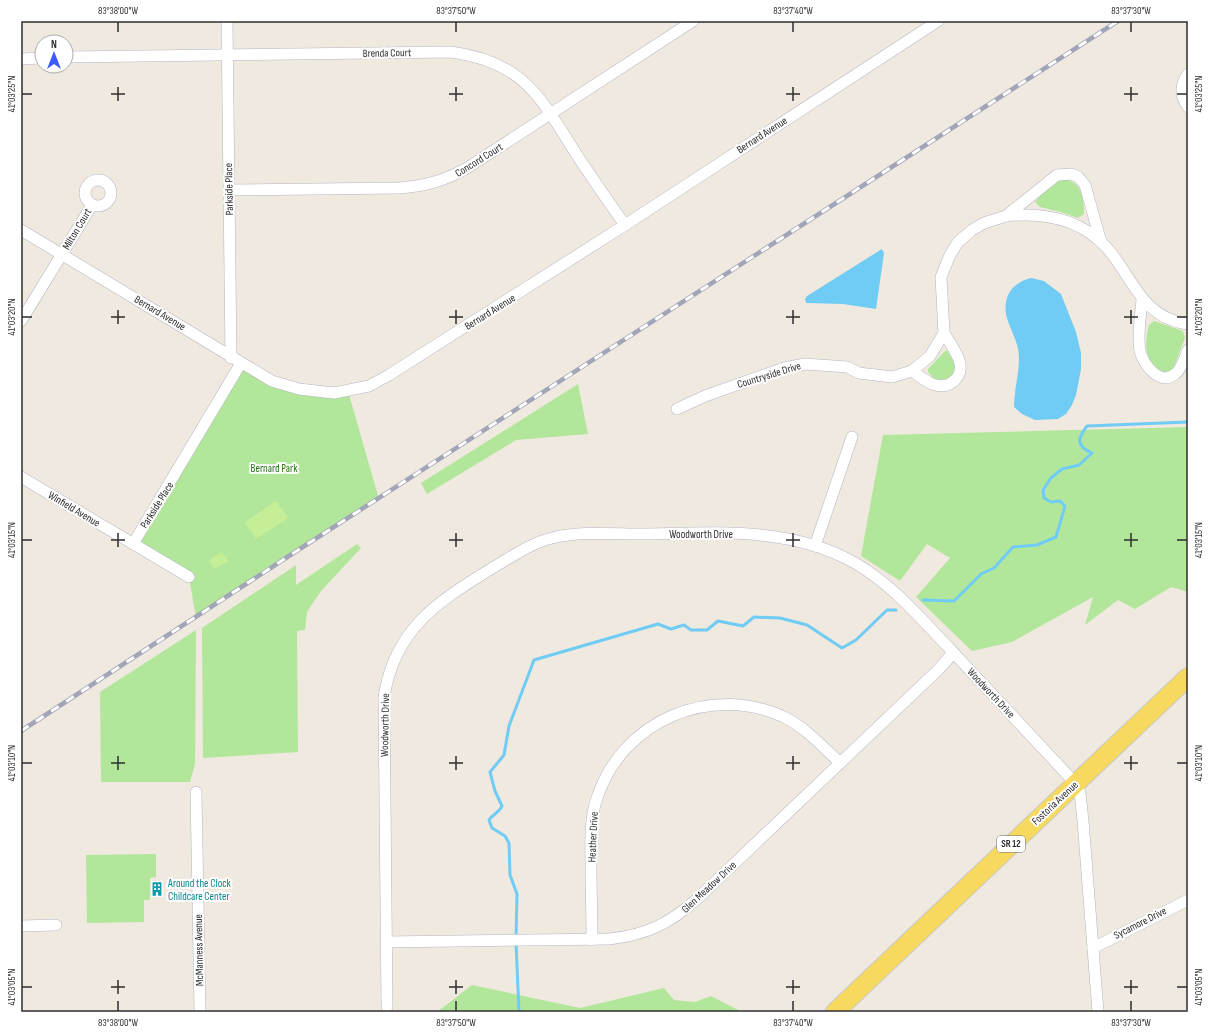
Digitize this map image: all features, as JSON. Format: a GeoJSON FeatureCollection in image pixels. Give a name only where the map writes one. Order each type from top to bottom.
{"type":"FeatureCollection","features":[{"type":"Feature","properties":{"kind":"main road","name":"Fostoria Avenue"},"geometry":{"type":"LineString","coordinates":[[835,1012],[1188,677]]}},
{"type":"Feature","properties":{"kind":"street","name":"Parkside Place"},"geometry":{"type":"LineString","coordinates":[[133,544],[236,360],[229,190],[227,21]]}},
{"type":"Feature","properties":{"kind":"street","name":"Concord Court"},"geometry":{"type":"LineString","coordinates":[[229,190],[422,186],[452,177],[693,21]]}},
{"type":"Feature","properties":{"kind":"street","name":"Bernard Avenue"},"geometry":{"type":"LineString","coordinates":[[21,230],[272,381],[299,389],[334,393],[355,390],[369,386],[479,319],[938,21]]}},
{"type":"Feature","properties":{"kind":"street","name":"Brenda Court"},"geometry":{"type":"LineString","coordinates":[[74,57],[451,52],[484,59],[515,74],[534,90],[625,225]]}},
{"type":"Feature","properties":{"kind":"street"},"geometry":{"type":"LineString","coordinates":[[21,59],[34,58]]}},
{"type":"Feature","properties":{"kind":"street"},"geometry":{"type":"LineString","coordinates":[[1188,74],[1184,80],[1182,94],[1188,108]]}},
{"type":"Feature","properties":{"kind":"street"},"geometry":{"type":"LineString","coordinates":[[1006,216],[1050,179],[1062,174],[1072,174],[1082,180],[1088,190],[1101,242]]}},
{"type":"Feature","properties":{"kind":"street","name":"Milton Court"},"geometry":{"type":"LineString","coordinates":[[21,321],[92,205]]}},
{"type":"Feature","properties":{"kind":"street"},"geometry":{"type":"LineString","coordinates":[[912,371],[928,382],[941,386],[948,385],[958,376],[961,370],[960,363],[944,333],[941,277],[950,255],[958,242],[972,230],[984,223],[1006,216],[1033,214],[1061,219],[1086,231],[1108,249],[1142,299],[1150,308],[1163,316],[1188,324]]}},
{"type":"Feature","properties":{"kind":"street"},"geometry":{"type":"LineString","coordinates":[[1142,299],[1140,350],[1149,369],[1162,377],[1172,377],[1179,369],[1188,350]]}},
{"type":"Feature","properties":{"kind":"street","name":"Countryside Drive"},"geometry":{"type":"LineString","coordinates":[[676,409],[705,396],[784,368],[805,364],[839,366],[859,373],[892,377],[912,371],[930,356],[944,333]]}},
{"type":"Feature","properties":{"kind":"street"},"geometry":{"type":"LineString","coordinates":[[815,546],[852,437]]}},
{"type":"Feature","properties":{"kind":"street","name":"Winfield Avenue"},"geometry":{"type":"LineString","coordinates":[[21,477],[189,577]]}},
{"type":"Feature","properties":{"kind":"street","name":"Woodworth Drive"},"geometry":{"type":"LineString","coordinates":[[386,1007],[384,697],[386,683],[398,650],[406,637],[424,615],[446,598],[513,555],[538,542],[566,536],[753,534],[788,538],[815,546],[855,563],[885,584],[953,653],[1076,784],[1080,793],[1098,1012]]}},
{"type":"Feature","properties":{"kind":"street","name":"Glen Meadow Drive"},"geometry":{"type":"LineString","coordinates":[[386,942],[609,939],[636,935],[663,925],[681,913],[840,763],[953,653]]}},
{"type":"Feature","properties":{"kind":"street","name":"Heather Drive"},"geometry":{"type":"LineString","coordinates":[[592,940],[591,827],[596,799],[611,767],[619,756],[639,735],[650,727],[688,709],[716,704],[744,705],[772,712],[797,724],[809,733],[840,763]]}},
{"type":"Feature","properties":{"kind":"street","name":"McManness Avenue"},"geometry":{"type":"LineString","coordinates":[[196,792],[200,1012]]}},
{"type":"Feature","properties":{"kind":"street","name":"Sycamore Drive"},"geometry":{"type":"LineString","coordinates":[[1093,948],[1188,900]]}},
{"type":"Feature","properties":{"kind":"street"},"geometry":{"type":"LineString","coordinates":[[21,926],[56,925]]}},
{"type":"Feature","properties":{"kind":"green space"},"geometry":{"type":"Polygon","coordinates":[[[1065,179],[1075,184],[1081,192],[1084,214],[1078,218],[1040,207],[1035,202],[1053,181],[1065,179]]]}},
{"type":"Feature","properties":{"kind":"green space"},"geometry":{"type":"Polygon","coordinates":[[[1154,321],[1183,331],[1185,338],[1174,367],[1170,371],[1163,373],[1152,364],[1147,352],[1147,332],[1149,325],[1154,321]]]}},
{"type":"Feature","properties":{"kind":"green space"},"geometry":{"type":"Polygon","coordinates":[[[945,351],[947,351],[955,363],[955,372],[948,379],[935,380],[928,372],[928,369],[945,351]]]}},
{"type":"Feature","properties":{"kind":"green space","name":"Bernard Park"},"geometry":{"type":"Polygon","coordinates":[[[241,363],[272,381],[348,391],[379,499],[196,618],[189,577],[133,544],[241,363]]]}},
{"type":"Feature","properties":{"kind":"green space"},"geometry":{"type":"Polygon","coordinates":[[[578,384],[588,434],[516,440],[427,494],[421,483],[578,384]]]}},
{"type":"Feature","properties":{"kind":"green space"},"geometry":{"type":"Polygon","coordinates":[[[1188,427],[1188,592],[1171,587],[1135,609],[1118,600],[1085,625],[1093,597],[1012,642],[972,651],[916,597],[950,558],[927,544],[900,581],[861,556],[883,435],[1188,427]]]}},
{"type":"Feature","properties":{"kind":"green space"},"geometry":{"type":"Polygon","coordinates":[[[276,501],[288,518],[256,539],[245,522],[276,501]]]}},
{"type":"Feature","properties":{"kind":"green space"},"geometry":{"type":"Polygon","coordinates":[[[357,544],[361,548],[321,591],[307,612],[305,630],[297,631],[298,752],[203,758],[202,628],[296,565],[296,585],[357,544]]]}},
{"type":"Feature","properties":{"kind":"green space"},"geometry":{"type":"Polygon","coordinates":[[[222,552],[228,561],[214,569],[209,560],[222,552]]]}},
{"type":"Feature","properties":{"kind":"green space"},"geometry":{"type":"Polygon","coordinates":[[[196,630],[195,764],[190,782],[101,782],[100,692],[196,630]]]}},
{"type":"Feature","properties":{"kind":"green space"},"geometry":{"type":"Polygon","coordinates":[[[156,854],[156,877],[150,878],[150,900],[144,900],[144,922],[87,923],[86,855],[156,854]]]}},
{"type":"Feature","properties":{"kind":"green space"},"geometry":{"type":"Polygon","coordinates":[[[472,985],[580,1008],[664,988],[674,1000],[695,1002],[711,996],[742,1012],[437,1012],[472,985]]]}},
{"type":"Feature","properties":{"kind":"water"},"geometry":{"type":"Polygon","coordinates":[[[882,249],[884,253],[876,309],[843,304],[806,303],[805,299],[807,296],[882,249]]]}},
{"type":"Feature","properties":{"kind":"water"},"geometry":{"type":"Polygon","coordinates":[[[1031,278],[1044,281],[1061,294],[1076,332],[1081,353],[1081,369],[1076,395],[1066,414],[1058,419],[1035,420],[1022,414],[1014,407],[1019,352],[1006,314],[1006,301],[1011,290],[1015,286],[1031,278]]]}},
{"type":"Feature","properties":{"kind":"waterway"},"geometry":{"type":"LineString","coordinates":[[923,600],[954,601],[981,574],[994,568],[1013,547],[1037,545],[1056,537],[1065,506],[1060,501],[1051,502],[1044,498],[1043,490],[1051,478],[1062,469],[1079,465],[1092,453],[1083,448],[1080,442],[1081,435],[1087,426],[1188,422]]}},
{"type":"Feature","properties":{"kind":"waterway"},"geometry":{"type":"LineString","coordinates":[[516,938],[517,894],[510,875],[509,843],[505,836],[492,828],[489,820],[502,806],[495,791],[490,772],[504,755],[509,726],[534,660],[658,624],[671,629],[684,625],[691,630],[707,630],[718,621],[743,626],[754,617],[780,618],[807,625],[842,648],[856,640],[887,610],[896,610]]}},
{"type":"Feature","properties":{"kind":"waterway"},"geometry":{"type":"LineString","coordinates":[[516,943],[519,1012]]}},
{"type":"Feature","properties":{"kind":"railway"},"geometry":{"type":"LineString","coordinates":[[21,731],[292,554],[1118,21]]}},
{"type":"Feature","properties":{"kind":"place","name":"Around the Clock Childcare Center"},"geometry":{"type":"Point","coordinates":[157,889]}}]}
